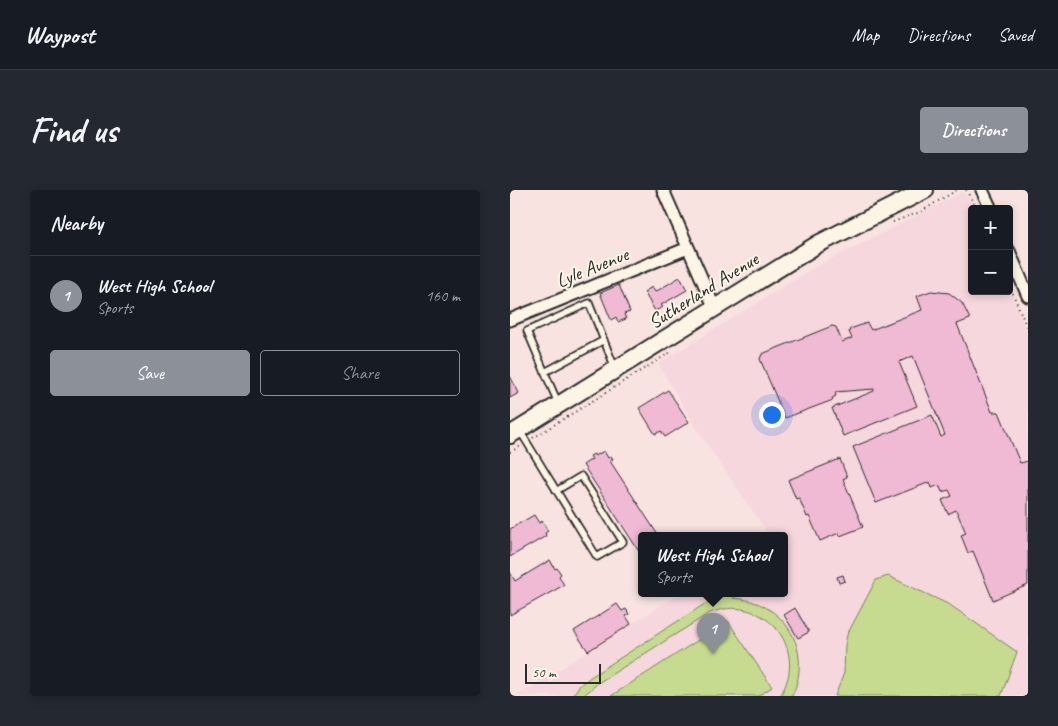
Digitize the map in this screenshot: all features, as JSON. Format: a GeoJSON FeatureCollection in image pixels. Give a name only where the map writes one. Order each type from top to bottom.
{"type":"FeatureCollection","features":[{"type":"Feature","properties":{"kind":"street"},"geometry":{"type":"LineString","coordinates":[[663,190],[715,309]]}},
{"type":"Feature","properties":{"kind":"street","name":"Sutherland Avenue"},"geometry":{"type":"LineString","coordinates":[[519,435],[559,405],[818,244],[924,190]]}},
{"type":"Feature","properties":{"kind":"street"},"geometry":{"type":"LineString","coordinates":[[982,190],[989,205]]}},
{"type":"Feature","properties":{"kind":"street","name":"Lyle Avenue"},"geometry":{"type":"LineString","coordinates":[[510,320],[688,248]]}},
{"type":"Feature","properties":{"kind":"street"},"geometry":{"type":"LineString","coordinates":[[1013,260],[1028,296]]}},
{"type":"Feature","properties":{"kind":"lane"},"geometry":{"type":"LineString","coordinates":[[584,290],[615,370]]}},
{"type":"Feature","properties":{"kind":"lane"},"geometry":{"type":"LineString","coordinates":[[559,405],[527,331],[589,303]]}},
{"type":"Feature","properties":{"kind":"lane"},"geometry":{"type":"LineString","coordinates":[[545,372],[604,340]]}},
{"type":"Feature","properties":{"kind":"lane"},"geometry":{"type":"LineString","coordinates":[[519,435],[597,557],[623,542],[582,476],[556,491]]}},
{"type":"Feature","properties":{"kind":"path"},"geometry":{"type":"LineString","coordinates":[[894,222],[920,212],[957,190]]}},
{"type":"Feature","properties":{"kind":"path"},"geometry":{"type":"LineString","coordinates":[[966,190],[975,205]]}},
{"type":"Feature","properties":{"kind":"path"},"geometry":{"type":"LineString","coordinates":[[1013,294],[1028,330]]}},
{"type":"Feature","properties":{"kind":"path"},"geometry":{"type":"LineString","coordinates":[[510,452],[519,435],[677,347]]}},
{"type":"Feature","properties":{"kind":"shaded area"},"geometry":{"type":"Polygon","coordinates":[[[961,193],[966,195],[972,205],[968,205],[968,295],[1012,295],[1028,333],[1028,696],[517,696],[675,597],[788,597],[788,532],[767,532],[702,437],[658,364],[817,266],[961,193]]]}},
{"type":"Feature","properties":{"kind":"green space"},"geometry":{"type":"Polygon","coordinates":[[[888,576],[950,605],[1017,652],[1001,696],[835,696],[844,673],[847,635],[876,580],[888,576]]]}},
{"type":"Feature","properties":{"kind":"green space"},"geometry":{"type":"Polygon","coordinates":[[[716,597],[735,597],[733,598],[751,601],[767,608],[780,618],[790,631],[796,645],[799,661],[798,678],[792,696],[780,696],[788,677],[789,659],[785,642],[776,628],[762,616],[746,610],[728,609],[708,614],[598,683],[583,696],[572,696],[580,685],[716,597]]]}},
{"type":"Feature","properties":{"kind":"green space"},"geometry":{"type":"Polygon","coordinates":[[[728,621],[772,687],[758,696],[611,696],[728,621]]]}},
{"type":"Feature","properties":{"kind":"building"},"geometry":{"type":"Polygon","coordinates":[[[680,277],[687,290],[661,305],[663,307],[655,311],[644,292],[652,287],[655,292],[680,277]]]}},
{"type":"Feature","properties":{"kind":"building"},"geometry":{"type":"Polygon","coordinates":[[[619,285],[630,312],[624,314],[626,319],[618,322],[616,317],[611,320],[600,293],[619,285]]]}},
{"type":"Feature","properties":{"kind":"building"},"geometry":{"type":"Polygon","coordinates":[[[931,291],[949,293],[962,303],[970,319],[957,324],[992,412],[999,412],[1020,463],[1028,461],[1028,585],[993,600],[973,551],[968,553],[961,535],[966,533],[956,510],[948,514],[942,500],[952,496],[949,490],[942,492],[939,485],[932,488],[930,482],[876,503],[853,447],[932,415],[941,437],[945,435],[913,356],[899,362],[917,406],[843,436],[832,408],[874,391],[874,389],[835,392],[836,396],[832,398],[833,400],[785,418],[760,359],[762,354],[832,326],[836,327],[842,342],[852,338],[849,332],[850,329],[867,323],[871,330],[922,310],[917,296],[931,291]]]}},
{"type":"Feature","properties":{"kind":"building"},"geometry":{"type":"Polygon","coordinates":[[[510,376],[519,393],[510,398],[510,376]]]}},
{"type":"Feature","properties":{"kind":"building"},"geometry":{"type":"Polygon","coordinates":[[[668,390],[689,422],[665,437],[661,431],[655,434],[639,408],[668,390]]]}},
{"type":"Feature","properties":{"kind":"building"},"geometry":{"type":"Polygon","coordinates":[[[604,451],[608,458],[611,456],[613,459],[610,461],[656,532],[638,532],[638,550],[583,465],[592,459],[590,456],[594,454],[595,456],[604,451]]]}},
{"type":"Feature","properties":{"kind":"building"},"geometry":{"type":"Polygon","coordinates":[[[840,459],[847,477],[843,479],[863,527],[840,536],[839,533],[820,541],[809,516],[807,517],[799,498],[796,499],[788,480],[840,459]]]}},
{"type":"Feature","properties":{"kind":"building"},"geometry":{"type":"Polygon","coordinates":[[[534,515],[539,523],[542,521],[548,531],[545,533],[546,536],[510,557],[510,529],[534,515]]]}},
{"type":"Feature","properties":{"kind":"building"},"geometry":{"type":"Polygon","coordinates":[[[550,560],[555,569],[557,568],[561,574],[559,576],[564,585],[510,615],[510,572],[515,581],[550,560]]]}},
{"type":"Feature","properties":{"kind":"building"},"geometry":{"type":"Polygon","coordinates":[[[843,575],[845,581],[839,583],[837,577],[843,575]]]}},
{"type":"Feature","properties":{"kind":"building"},"geometry":{"type":"Polygon","coordinates":[[[617,604],[622,611],[626,609],[629,614],[626,616],[631,624],[588,651],[574,631],[617,604]]]}},
{"type":"Feature","properties":{"kind":"building"},"geometry":{"type":"Polygon","coordinates":[[[795,608],[809,632],[798,638],[784,615],[795,608]]]}},
{"type":"Feature","properties":{"kind":"place","name":"West High School"},"geometry":{"type":"Point","coordinates":[713,654]}}]}
